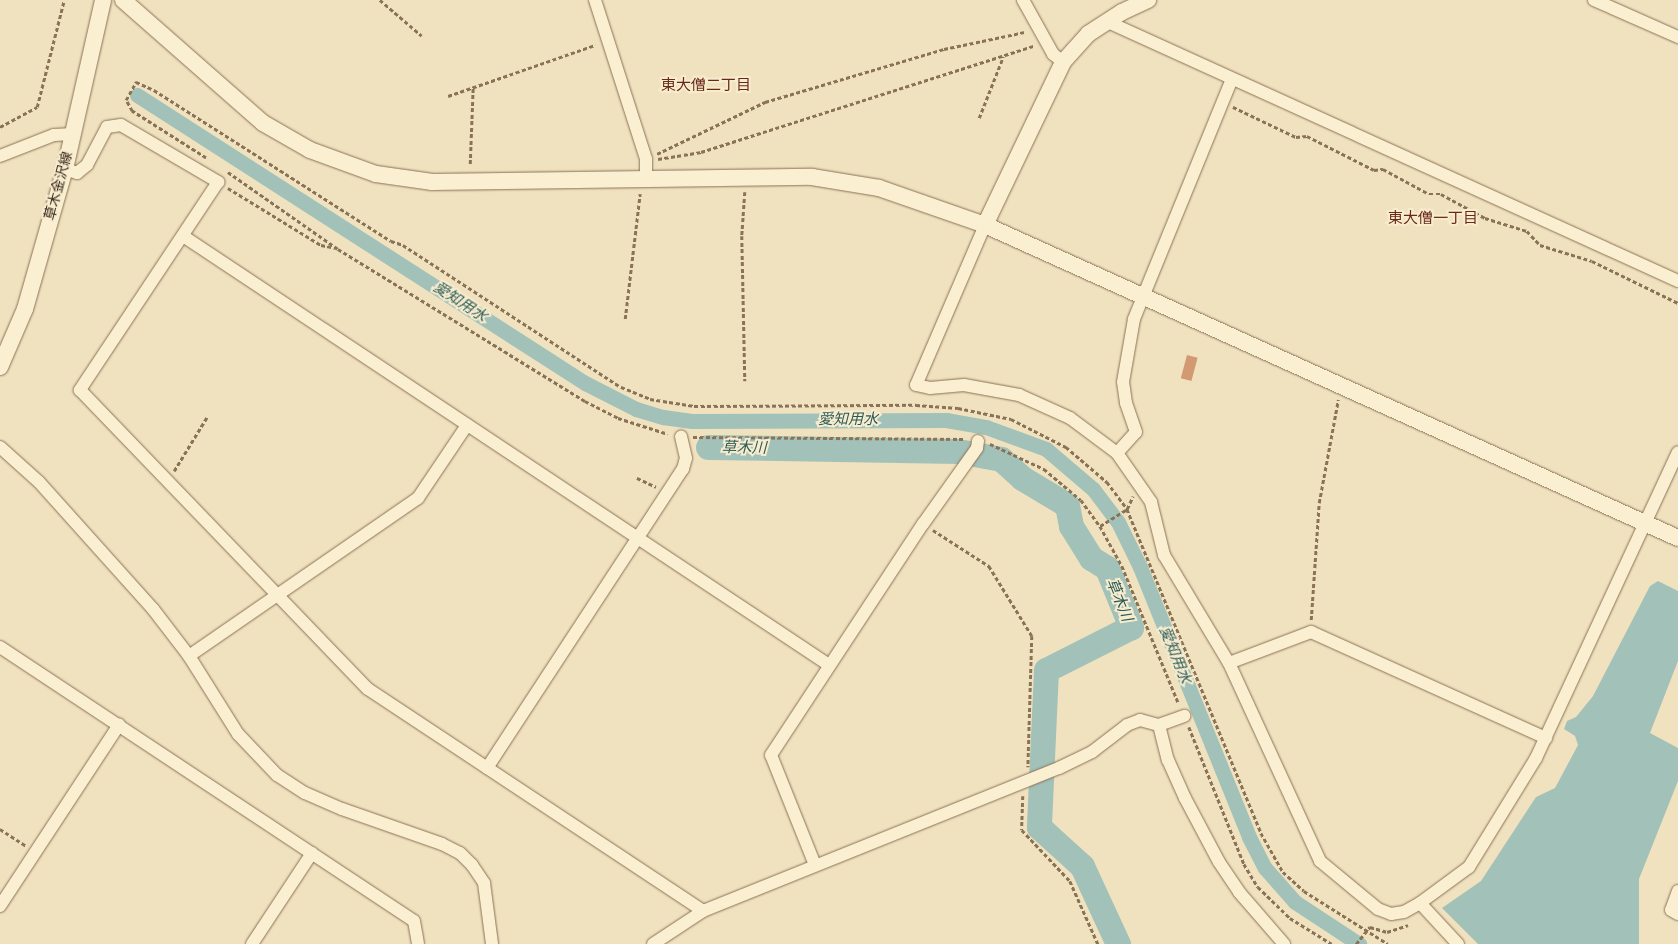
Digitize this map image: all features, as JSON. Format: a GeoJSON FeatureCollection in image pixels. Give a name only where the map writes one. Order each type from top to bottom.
{"type":"FeatureCollection","features":[{"type":"Feature","properties":{"kind":"street","name":"草木金沢線"},"geometry":{"type":"LineString","coordinates":[[0,367],[25,309],[65,169],[102,0]]}},
{"type":"Feature","properties":{"kind":"street"},"geometry":{"type":"LineString","coordinates":[[123,0],[263,123],[310,150],[376,174],[432,182],[747,176],[812,177],[851,182],[907,196],[985,226],[1141,298],[1678,538]]}},
{"type":"Feature","properties":{"kind":"street"},"geometry":{"type":"LineString","coordinates":[[595,0],[646,159],[643,179]]}},
{"type":"Feature","properties":{"kind":"street"},"geometry":{"type":"LineString","coordinates":[[1024,0],[1053,54],[1063,62]]}},
{"type":"Feature","properties":{"kind":"street"},"geometry":{"type":"LineString","coordinates":[[1148,0],[1088,34],[1063,62],[985,226],[916,385],[930,388],[964,385],[1019,395],[1070,418],[1117,453],[1151,502],[1164,555],[1229,663],[1320,861],[1378,909],[1391,914],[1404,912],[1420,903],[1469,867],[1546,738],[1678,452]]}},
{"type":"Feature","properties":{"kind":"street"},"geometry":{"type":"LineString","coordinates":[[1594,0],[1678,37]]}},
{"type":"Feature","properties":{"kind":"street"},"geometry":{"type":"LineString","coordinates":[[1108,22],[1678,281]]}},
{"type":"Feature","properties":{"kind":"street"},"geometry":{"type":"LineString","coordinates":[[1117,453],[1136,432],[1126,403],[1123,382],[1127,351],[1141,298],[1232,79]]}},
{"type":"Feature","properties":{"kind":"street"},"geometry":{"type":"LineString","coordinates":[[65,169],[77,173],[87,165],[107,127],[121,124],[218,182],[80,390],[368,689],[703,911]]}},
{"type":"Feature","properties":{"kind":"street"},"geometry":{"type":"LineString","coordinates":[[0,156],[54,135],[73,134]]}},
{"type":"Feature","properties":{"kind":"street"},"geometry":{"type":"LineString","coordinates":[[183,236],[638,536],[829,665]]}},
{"type":"Feature","properties":{"kind":"street"},"geometry":{"type":"LineString","coordinates":[[189,656],[418,498],[467,425]]}},
{"type":"Feature","properties":{"kind":"street"},"geometry":{"type":"LineString","coordinates":[[487,768],[683,469],[686,458],[681,437]]}},
{"type":"Feature","properties":{"kind":"street"},"geometry":{"type":"LineString","coordinates":[[815,865],[770,755],[923,524],[977,448],[978,441]]}},
{"type":"Feature","properties":{"kind":"street"},"geometry":{"type":"LineString","coordinates":[[0,447],[46,489],[153,609],[189,656],[238,734],[277,775],[305,793],[342,809],[460,854],[484,883],[492,944]]}},
{"type":"Feature","properties":{"kind":"street"},"geometry":{"type":"LineString","coordinates":[[1229,663],[1311,632],[1546,738]]}},
{"type":"Feature","properties":{"kind":"street"},"geometry":{"type":"LineString","coordinates":[[0,647],[414,921],[418,944]]}},
{"type":"Feature","properties":{"kind":"street"},"geometry":{"type":"LineString","coordinates":[[653,944],[703,911],[1092,752],[1132,722],[1148,721],[1159,725],[1184,716]]}},
{"type":"Feature","properties":{"kind":"street"},"geometry":{"type":"LineString","coordinates":[[0,906],[119,724]]}},
{"type":"Feature","properties":{"kind":"street"},"geometry":{"type":"LineString","coordinates":[[1159,725],[1178,783],[1219,862],[1239,892],[1284,944]]}},
{"type":"Feature","properties":{"kind":"street"},"geometry":{"type":"LineString","coordinates":[[252,944],[312,854]]}},
{"type":"Feature","properties":{"kind":"street"},"geometry":{"type":"LineString","coordinates":[[1678,891],[1671,910],[1678,914]]}},
{"type":"Feature","properties":{"kind":"street"},"geometry":{"type":"LineString","coordinates":[[1420,903],[1458,944]]}},
{"type":"Feature","properties":{"kind":"path"},"geometry":{"type":"LineString","coordinates":[[0,127],[37,107],[64,0]]}},
{"type":"Feature","properties":{"kind":"path"},"geometry":{"type":"LineString","coordinates":[[380,0],[422,36]]}},
{"type":"Feature","properties":{"kind":"path"},"geometry":{"type":"LineString","coordinates":[[1038,27],[944,49],[764,102],[652,156],[659,159],[701,152],[1046,41]]}},
{"type":"Feature","properties":{"kind":"path"},"geometry":{"type":"LineString","coordinates":[[448,96],[608,40]]}},
{"type":"Feature","properties":{"kind":"path"},"geometry":{"type":"LineString","coordinates":[[979,118],[1002,56]]}},
{"type":"Feature","properties":{"kind":"path"},"geometry":{"type":"LineString","coordinates":[[214,163],[132,111],[126,100],[136,82],[154,90],[390,241],[403,245],[621,387],[650,398],[694,406],[916,405],[987,412],[1040,432],[1066,447],[1107,482],[1127,509],[1271,852],[1294,884],[1388,944]]}},
{"type":"Feature","properties":{"kind":"path"},"geometry":{"type":"LineString","coordinates":[[470,164],[473,87]]}},
{"type":"Feature","properties":{"kind":"path"},"geometry":{"type":"LineString","coordinates":[[1223,102],[1296,136],[1307,136],[1374,170],[1383,169],[1429,194],[1441,194],[1485,218],[1527,231],[1540,244],[1592,261],[1678,303]]}},
{"type":"Feature","properties":{"kind":"path"},"geometry":{"type":"LineString","coordinates":[[222,168],[338,249],[585,400],[618,418],[681,437],[939,437],[978,441],[1013,453],[1044,469],[1081,500],[1100,526],[1122,566],[1244,864],[1258,887],[1290,918],[1332,944]]}},
{"type":"Feature","properties":{"kind":"path"},"geometry":{"type":"LineString","coordinates":[[746,380],[742,236],[747,176]]}},
{"type":"Feature","properties":{"kind":"path"},"geometry":{"type":"LineString","coordinates":[[625,319],[643,179]]}},
{"type":"Feature","properties":{"kind":"path"},"geometry":{"type":"LineString","coordinates":[[218,182],[320,245],[338,249]]}},
{"type":"Feature","properties":{"kind":"path"},"geometry":{"type":"LineString","coordinates":[[1311,632],[1312,568],[1319,503],[1342,388]]}},
{"type":"Feature","properties":{"kind":"path"},"geometry":{"type":"LineString","coordinates":[[166,479],[207,416]]}},
{"type":"Feature","properties":{"kind":"path"},"geometry":{"type":"LineString","coordinates":[[637,478],[667,494]]}},
{"type":"Feature","properties":{"kind":"path"},"geometry":{"type":"LineString","coordinates":[[1100,526],[1127,509]]}},
{"type":"Feature","properties":{"kind":"path"},"geometry":{"type":"LineString","coordinates":[[923,524],[989,566],[1032,636],[1023,781],[1022,830],[1070,881],[1098,944]]}},
{"type":"Feature","properties":{"kind":"path"},"geometry":{"type":"LineString","coordinates":[[0,829],[36,852]]}},
{"type":"Feature","properties":{"kind":"path"},"geometry":{"type":"LineString","coordinates":[[1356,944],[1365,929]]}},
{"type":"Feature","properties":{"kind":"water"},"geometry":{"type":"Polygon","coordinates":[[[1658,581],[1678,591],[1678,661],[1650,733],[1678,748],[1678,781],[1639,879],[1639,944],[1478,944],[1442,908],[1481,881],[1536,797],[1555,788],[1578,745],[1575,736],[1564,729],[1567,721],[1576,717],[1593,696],[1650,586],[1658,581]]]}},
{"type":"Feature","properties":{"kind":"building"},"geometry":{"type":"Polygon","coordinates":[[[1187,355],[1198,358],[1191,381],[1181,378],[1187,355]]]}},
{"type":"Feature","properties":{"kind":"waterway","name":"愛知用水"},"geometry":{"type":"LineString","coordinates":[[137,95],[585,383],[636,409],[663,417],[692,421],[946,420],[986,427],[1046,449],[1093,489],[1118,522],[1140,567],[1249,837],[1265,868],[1295,902],[1359,944]]}},
{"type":"Feature","properties":{"kind":"waterway","name":"草木川"},"geometry":{"type":"LineString","coordinates":[[708,447],[958,451],[1001,459],[1022,478],[1067,505],[1071,526],[1091,558],[1107,568],[1131,627],[1046,670],[1039,827],[1082,866],[1118,944]]}},
{"type":"Feature","properties":{"kind":"district","name":"東大僧二丁目"},"geometry":{"type":"Point","coordinates":[706,86]}},
{"type":"Feature","properties":{"kind":"district","name":"東大僧一丁目"},"geometry":{"type":"Point","coordinates":[1433,219]}}]}
